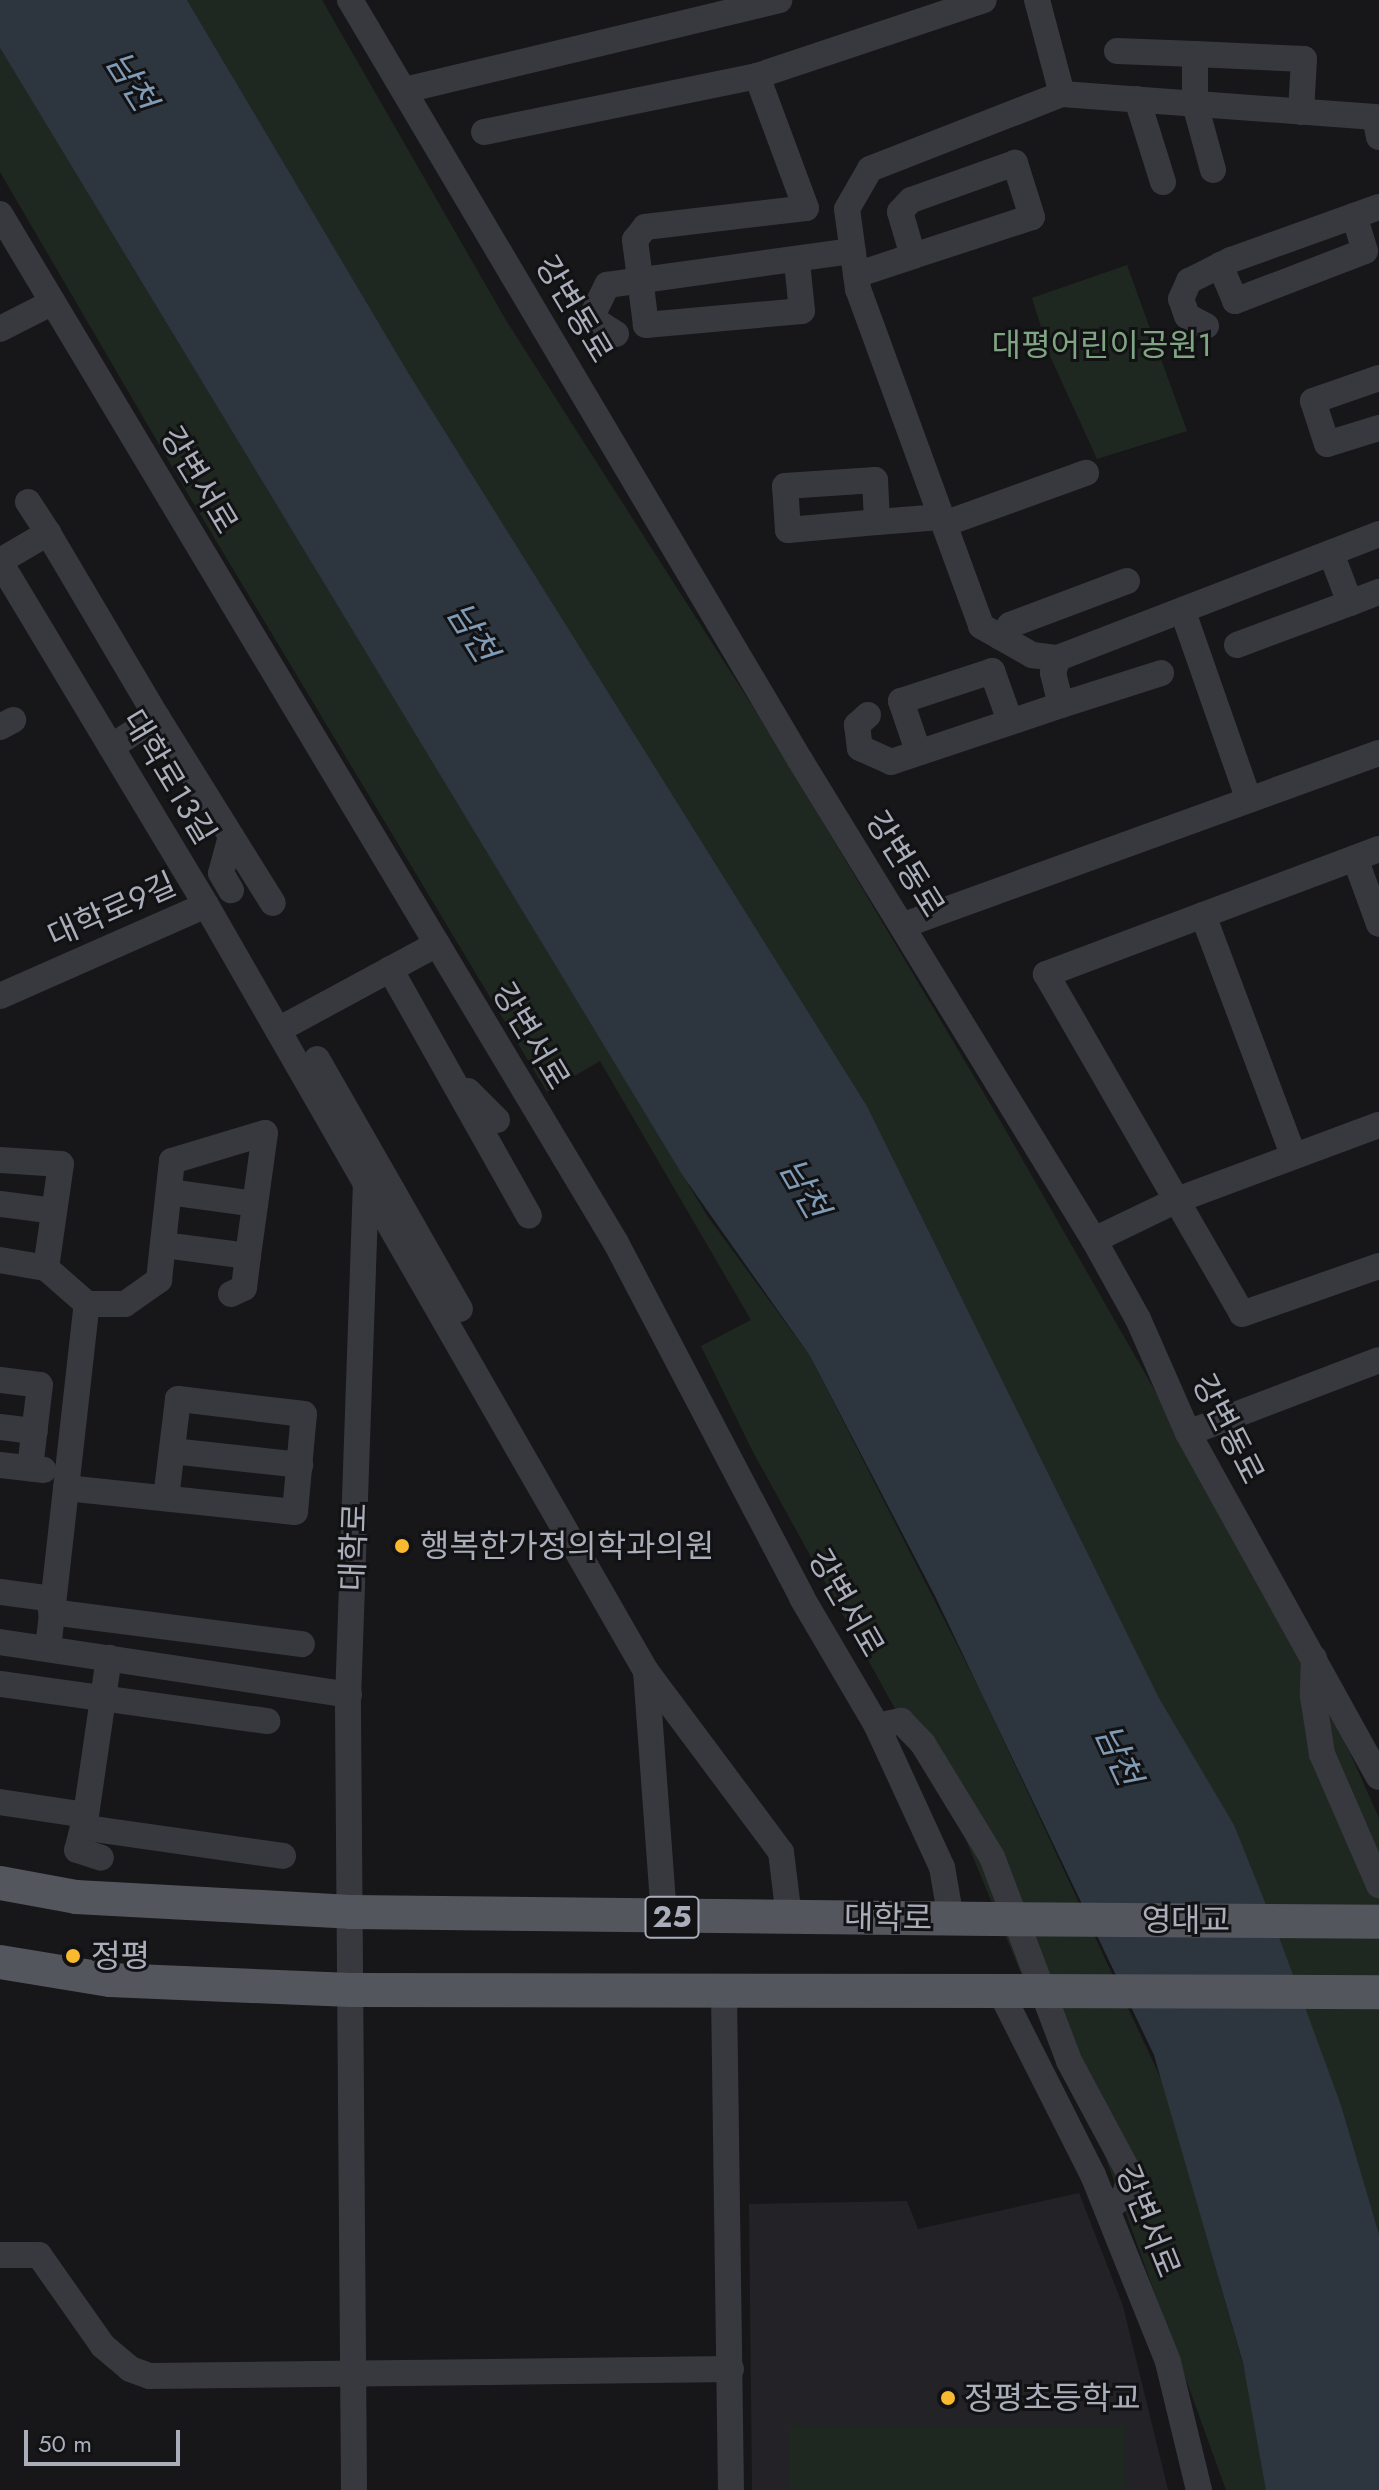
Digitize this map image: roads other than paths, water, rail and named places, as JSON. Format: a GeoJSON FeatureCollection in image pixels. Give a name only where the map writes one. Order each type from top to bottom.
{"type":"FeatureCollection","features":[{"type":"Feature","properties":{"kind":"main road","name":"대학로"},"geometry":{"type":"LineString","coordinates":[[0,1883],[76,1897],[351,1912],[993,1919]]}},
{"type":"Feature","properties":{"kind":"main road","name":"영대교"},"geometry":{"type":"LineString","coordinates":[[993,1919],[1379,1922]]}},
{"type":"Feature","properties":{"kind":"main road"},"geometry":{"type":"LineString","coordinates":[[0,1962],[110,1980],[351,1990],[1379,1992]]}},
{"type":"Feature","properties":{"kind":"street","name":"강변동로"},"geometry":{"type":"LineString","coordinates":[[350,0],[792,747],[904,925],[1094,1240],[1138,1319],[1188,1433],[1379,1777]]}},
{"type":"Feature","properties":{"kind":"street"},"geometry":{"type":"LineString","coordinates":[[405,90],[779,0]]}},
{"type":"Feature","properties":{"kind":"street"},"geometry":{"type":"LineString","coordinates":[[484,132],[757,76],[984,0]]}},
{"type":"Feature","properties":{"kind":"street"},"geometry":{"type":"LineString","coordinates":[[1037,0],[1062,94]]}},
{"type":"Feature","properties":{"kind":"street"},"geometry":{"type":"LineString","coordinates":[[1117,51],[1304,59],[1301,112]]}},
{"type":"Feature","properties":{"kind":"street"},"geometry":{"type":"LineString","coordinates":[[1195,54],[1195,104],[1213,170]]}},
{"type":"Feature","properties":{"kind":"street"},"geometry":{"type":"LineString","coordinates":[[757,76],[806,208],[645,227],[635,240],[646,325],[802,311],[797,262]]}},
{"type":"Feature","properties":{"kind":"street"},"geometry":{"type":"LineString","coordinates":[[1379,137],[1375,117],[1062,94],[870,169],[847,209],[855,263],[981,626],[1032,655],[1058,658],[1379,534]]}},
{"type":"Feature","properties":{"kind":"street"},"geometry":{"type":"LineString","coordinates":[[1137,99],[1163,182]]}},
{"type":"Feature","properties":{"kind":"street"},"geometry":{"type":"LineString","coordinates":[[616,334],[591,318],[597,297],[607,285],[797,262],[855,263],[913,256],[1032,217],[1015,163],[911,200],[900,212],[913,256]]}},
{"type":"Feature","properties":{"kind":"street"},"geometry":{"type":"LineString","coordinates":[[1206,326],[1187,316],[1181,299],[1189,281],[1220,265],[1379,207]]}},
{"type":"Feature","properties":{"kind":"street","name":"강변서로"},"geometry":{"type":"LineString","coordinates":[[0,214],[616,1243],[802,1598],[877,1726],[942,1867],[951,1919]]}},
{"type":"Feature","properties":{"kind":"street"},"geometry":{"type":"LineString","coordinates":[[1220,265],[1235,301],[1365,251],[1354,216]]}},
{"type":"Feature","properties":{"kind":"street"},"geometry":{"type":"LineString","coordinates":[[0,329],[53,302]]}},
{"type":"Feature","properties":{"kind":"street"},"geometry":{"type":"LineString","coordinates":[[1379,378],[1313,401],[1327,444],[1379,428]]}},
{"type":"Feature","properties":{"kind":"street"},"geometry":{"type":"LineString","coordinates":[[877,522],[943,520],[1086,473]]}},
{"type":"Feature","properties":{"kind":"street"},"geometry":{"type":"LineString","coordinates":[[28,502],[273,903]]}},
{"type":"Feature","properties":{"kind":"street"},"geometry":{"type":"LineString","coordinates":[[3,574],[48,533]]}},
{"type":"Feature","properties":{"kind":"street"},"geometry":{"type":"LineString","coordinates":[[1331,553],[1350,603]]}},
{"type":"Feature","properties":{"kind":"street","name":"대학로13길"},"geometry":{"type":"LineString","coordinates":[[3,574],[111,747],[374,1186]]}},
{"type":"Feature","properties":{"kind":"street"},"geometry":{"type":"LineString","coordinates":[[1000,637],[1010,625],[1127,581]]}},
{"type":"Feature","properties":{"kind":"street"},"geometry":{"type":"LineString","coordinates":[[1237,645],[1379,592]]}},
{"type":"Feature","properties":{"kind":"street"},"geometry":{"type":"LineString","coordinates":[[1183,612],[1249,800]]}},
{"type":"Feature","properties":{"kind":"street"},"geometry":{"type":"LineString","coordinates":[[1058,658],[1053,673],[1061,705]]}},
{"type":"Feature","properties":{"kind":"street"},"geometry":{"type":"LineString","coordinates":[[918,751],[901,701],[992,671],[1010,721]]}},
{"type":"Feature","properties":{"kind":"street"},"geometry":{"type":"LineString","coordinates":[[868,715],[857,725],[860,748],[891,762],[1161,673]]}},
{"type":"Feature","properties":{"kind":"street"},"geometry":{"type":"LineString","coordinates":[[111,747],[157,717]]}},
{"type":"Feature","properties":{"kind":"street"},"geometry":{"type":"LineString","coordinates":[[904,925],[1379,753]]}},
{"type":"Feature","properties":{"kind":"street"},"geometry":{"type":"LineString","coordinates":[[231,836],[221,873],[231,890]]}},
{"type":"Feature","properties":{"kind":"street"},"geometry":{"type":"LineString","coordinates":[[1379,924],[1367,854],[1046,974],[1242,1314],[1379,1266]]}},
{"type":"Feature","properties":{"kind":"street","name":"대학로9길"},"geometry":{"type":"LineString","coordinates":[[0,996],[206,905]]}},
{"type":"Feature","properties":{"kind":"street"},"geometry":{"type":"LineString","coordinates":[[1203,915],[1293,1155]]}},
{"type":"Feature","properties":{"kind":"street"},"geometry":{"type":"LineString","coordinates":[[278,1030],[437,944]]}},
{"type":"Feature","properties":{"kind":"street"},"geometry":{"type":"LineString","coordinates":[[390,969],[529,1216]]}},
{"type":"Feature","properties":{"kind":"street"},"geometry":{"type":"LineString","coordinates":[[317,1059],[374,1186],[646,1671],[781,1852],[789,1917]]}},
{"type":"Feature","properties":{"kind":"street"},"geometry":{"type":"LineString","coordinates":[[452,1080],[497,1120]]}},
{"type":"Feature","properties":{"kind":"street"},"geometry":{"type":"LineString","coordinates":[[1094,1240],[1177,1200],[1379,1125]]}},
{"type":"Feature","properties":{"kind":"street"},"geometry":{"type":"LineString","coordinates":[[0,1260],[46,1268],[87,1304],[125,1304],[159,1280],[172,1161],[265,1133],[244,1288],[231,1294]]}},
{"type":"Feature","properties":{"kind":"street"},"geometry":{"type":"LineString","coordinates":[[0,1160],[61,1164],[46,1268]]}},
{"type":"Feature","properties":{"kind":"street"},"geometry":{"type":"LineString","coordinates":[[374,1186],[460,1309]]}},
{"type":"Feature","properties":{"kind":"street","name":"대학로"},"geometry":{"type":"LineString","coordinates":[[354,2490],[349,1695],[374,1186]]}},
{"type":"Feature","properties":{"kind":"street"},"geometry":{"type":"LineString","coordinates":[[169,1192],[255,1204]]}},
{"type":"Feature","properties":{"kind":"street"},"geometry":{"type":"LineString","coordinates":[[0,1204],[54,1211]]}},
{"type":"Feature","properties":{"kind":"street"},"geometry":{"type":"LineString","coordinates":[[163,1245],[248,1256]]}},
{"type":"Feature","properties":{"kind":"street"},"geometry":{"type":"LineString","coordinates":[[48,1649],[87,1304]]}},
{"type":"Feature","properties":{"kind":"street"},"geometry":{"type":"LineString","coordinates":[[1188,1433],[1379,1360]]}},
{"type":"Feature","properties":{"kind":"street"},"geometry":{"type":"LineString","coordinates":[[0,1380],[40,1385],[30,1468]]}},
{"type":"Feature","properties":{"kind":"street"},"geometry":{"type":"LineString","coordinates":[[0,1465],[30,1468],[67,1480],[166,1498],[295,1512],[304,1414],[178,1399],[166,1498]]}},
{"type":"Feature","properties":{"kind":"street"},"geometry":{"type":"LineString","coordinates":[[0,1427],[75,1413]]}},
{"type":"Feature","properties":{"kind":"street"},"geometry":{"type":"LineString","coordinates":[[172,1451],[300,1465]]}},
{"type":"Feature","properties":{"kind":"street"},"geometry":{"type":"LineString","coordinates":[[0,1592],[52,1606],[302,1644]]}},
{"type":"Feature","properties":{"kind":"street"},"geometry":{"type":"LineString","coordinates":[[0,1642],[349,1695]]}},
{"type":"Feature","properties":{"kind":"street"},"geometry":{"type":"LineString","coordinates":[[101,1858],[77,1850],[86,1815],[109,1658]]}},
{"type":"Feature","properties":{"kind":"street"},"geometry":{"type":"LineString","coordinates":[[1314,1658],[1313,1696],[1322,1754],[1379,1885]]}},
{"type":"Feature","properties":{"kind":"street"},"geometry":{"type":"LineString","coordinates":[[646,1671],[664,1917]]}},
{"type":"Feature","properties":{"kind":"street"},"geometry":{"type":"LineString","coordinates":[[0,1684],[267,1721]]}},
{"type":"Feature","properties":{"kind":"street"},"geometry":{"type":"LineString","coordinates":[[877,1726],[901,1721],[923,1744],[992,1857],[1069,2061],[1130,2175],[1125,2195],[1107,2209]]}},
{"type":"Feature","properties":{"kind":"street"},"geometry":{"type":"LineString","coordinates":[[0,1802],[86,1815]]}},
{"type":"Feature","properties":{"kind":"street"},"geometry":{"type":"LineString","coordinates":[[86,1815],[87,1828],[283,1856]]}},
{"type":"Feature","properties":{"kind":"street","name":"강변서로"},"geometry":{"type":"LineString","coordinates":[[1012,1991],[1107,2209],[1168,2362],[1199,2490]]}},
{"type":"Feature","properties":{"kind":"street"},"geometry":{"type":"LineString","coordinates":[[724,1992],[731,2490]]}},
{"type":"Feature","properties":{"kind":"street"},"geometry":{"type":"LineString","coordinates":[[0,2255],[39,2255],[103,2346],[130,2369],[149,2376],[731,2369]]}},
{"type":"Feature","properties":{"kind":"water","name":"남천"},"geometry":{"type":"Polygon","coordinates":[[[0,0],[187,0],[409,374],[867,1106],[1159,1698],[1234,1825],[1280,1940],[1341,2105],[1379,2234],[1379,2490],[1266,2490],[1243,2363],[1154,2055],[936,1598],[810,1356],[683,1176],[0,48],[0,0]]]}},
{"type":"Feature","properties":{"kind":"place","name":"행복한가정의학과의원"},"geometry":{"type":"Point","coordinates":[402,1546]}},
{"type":"Feature","properties":{"kind":"place","name":"정평"},"geometry":{"type":"Point","coordinates":[73,1956]}},
{"type":"Feature","properties":{"kind":"place","name":"정평초등학교"},"geometry":{"type":"Point","coordinates":[948,2398]}},
{"type":"Feature","properties":{"kind":"park label","name":"대평어린이공원1"},"geometry":{"type":"Point","coordinates":[1102,345]}}]}
